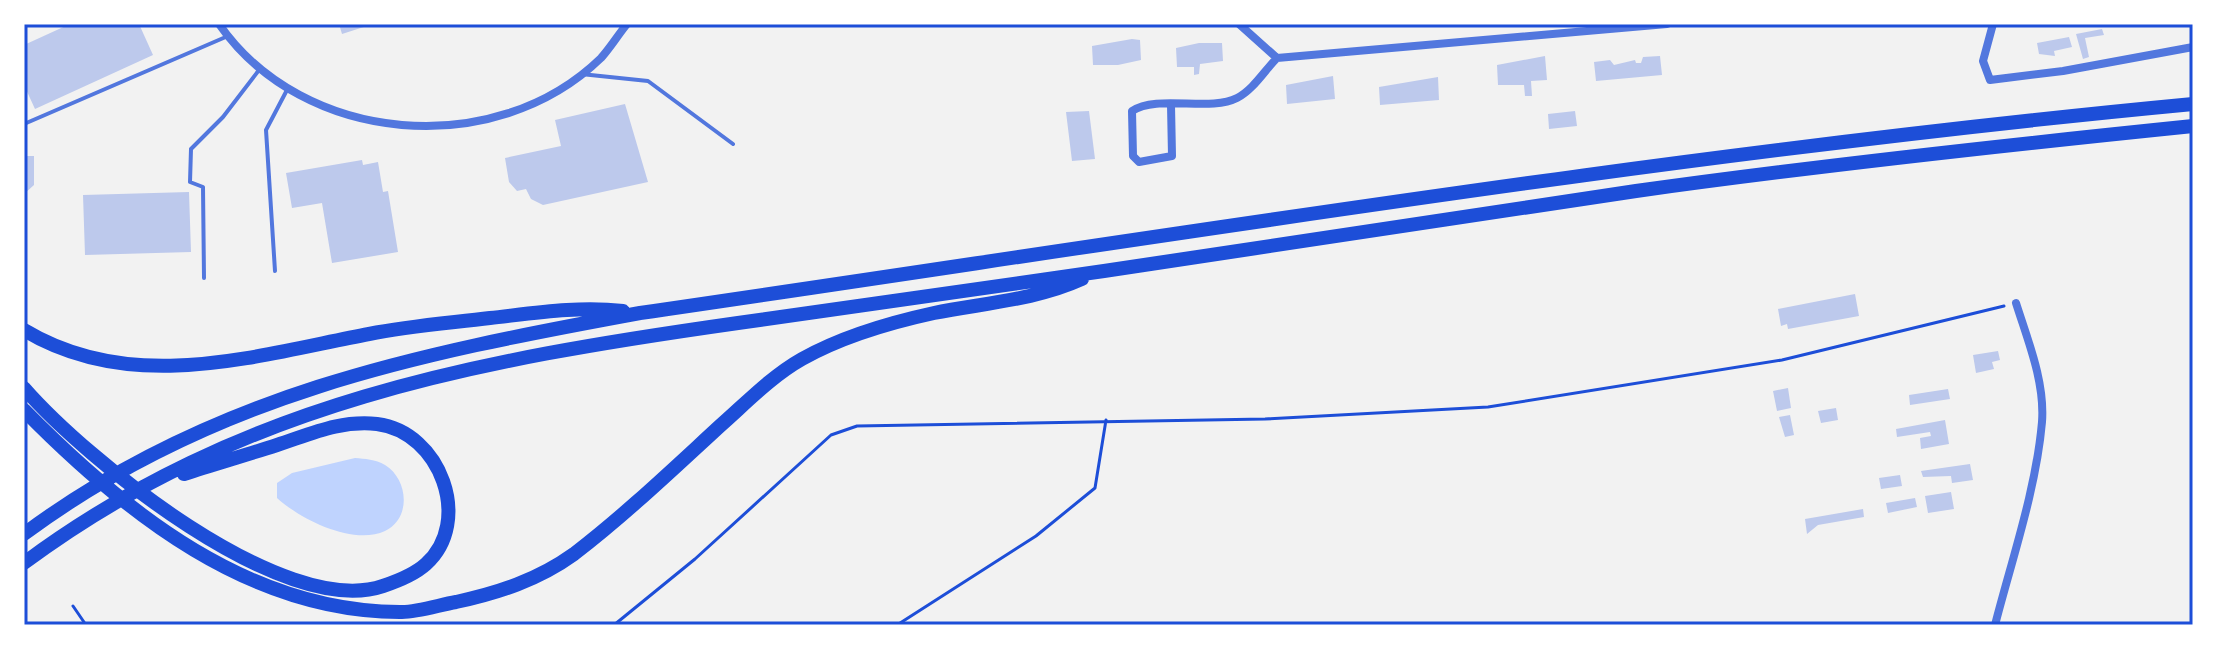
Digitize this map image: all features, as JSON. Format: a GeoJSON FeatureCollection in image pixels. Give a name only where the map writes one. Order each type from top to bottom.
{"type":"FeatureCollection","features":[{"type":"Feature","properties":{"kind":"highway"},"geometry":{"type":"LineString","coordinates":[[24,534],[125,470],[207,426],[343,376],[442,351],[640,313],[1632,169],[1965,127],[2193,104]]}},
{"type":"Feature","properties":{"kind":"highway"},"geometry":{"type":"LineString","coordinates":[[24,563],[146,486],[254,433],[311,411],[433,377],[610,341],[1097,272],[1638,190],[1941,152],[2193,126]]}},
{"type":"Feature","properties":{"kind":"highway"},"geometry":{"type":"LineString","coordinates":[[24,410],[75,462],[163,529],[225,569],[309,603],[404,613],[506,591],[570,557],[614,523],[765,385],[798,361],[834,342],[885,324],[1053,292],[1097,272]]}},
{"type":"Feature","properties":{"kind":"highway"},"geometry":{"type":"LineString","coordinates":[[24,330],[77,355],[121,364],[207,366],[439,324],[588,307],[640,313]]}},
{"type":"Feature","properties":{"kind":"highway"},"geometry":{"type":"LineString","coordinates":[[24,388],[90,453],[177,519],[252,562],[311,584],[362,589],[381,587],[427,563],[445,530],[447,493],[433,457],[419,441],[380,425],[351,423],[318,429],[146,486]]}},
{"type":"Feature","properties":{"kind":"street"},"geometry":{"type":"LineString","coordinates":[[219,24],[260,68],[288,88],[342,114],[385,123],[434,126],[474,123],[518,110],[600,58],[627,24]]}},
{"type":"Feature","properties":{"kind":"street"},"geometry":{"type":"LineString","coordinates":[[1239,24],[1277,58]]}},
{"type":"Feature","properties":{"kind":"street"},"geometry":{"type":"LineString","coordinates":[[1171,105],[1172,156],[1139,162],[1133,156],[1132,111],[1138,107],[1230,101],[1242,96],[1277,58],[1667,24]]}},
{"type":"Feature","properties":{"kind":"street"},"geometry":{"type":"LineString","coordinates":[[1993,24],[1983,61],[1990,80],[2063,71],[2193,47]]}},
{"type":"Feature","properties":{"kind":"street"},"geometry":{"type":"LineString","coordinates":[[1995,625],[2023,515],[2042,421],[2037,372],[2016,303]]}},
{"type":"Feature","properties":{"kind":"lane"},"geometry":{"type":"LineString","coordinates":[[24,124],[228,36]]}},
{"type":"Feature","properties":{"kind":"lane"},"geometry":{"type":"LineString","coordinates":[[204,278],[203,187],[190,182],[191,149],[223,117],[260,68]]}},
{"type":"Feature","properties":{"kind":"lane"},"geometry":{"type":"LineString","coordinates":[[579,74],[648,81],[733,144]]}},
{"type":"Feature","properties":{"kind":"lane"},"geometry":{"type":"LineString","coordinates":[[275,271],[266,130],[288,88]]}},
{"type":"Feature","properties":{"kind":"path"},"geometry":{"type":"LineString","coordinates":[[614,625],[695,559],[831,435],[857,426],[1265,419],[1488,407],[1782,360],[2016,303]]}},
{"type":"Feature","properties":{"kind":"path"},"geometry":{"type":"LineString","coordinates":[[897,625],[1036,536],[1095,488],[1106,420]]}},
{"type":"Feature","properties":{"kind":"path"},"geometry":{"type":"LineString","coordinates":[[73,606],[86,625]]}},
{"type":"Feature","properties":{"kind":"water"},"geometry":{"type":"Polygon","coordinates":[[[355,458],[381,463],[398,479],[404,498],[403,508],[394,525],[385,531],[372,535],[343,533],[313,522],[277,498],[277,483],[292,473],[355,458]]]}},
{"type":"Feature","properties":{"kind":"building"},"geometry":{"type":"Polygon","coordinates":[[[70,24],[139,24],[153,55],[35,109],[24,85],[24,45],[70,24]]]}},
{"type":"Feature","properties":{"kind":"building"},"geometry":{"type":"Polygon","coordinates":[[[339,24],[370,24],[370,25],[342,34],[339,24]]]}},
{"type":"Feature","properties":{"kind":"building"},"geometry":{"type":"Polygon","coordinates":[[[2102,29],[2104,35],[2085,38],[2089,57],[2083,59],[2076,34],[2102,29]]]}},
{"type":"Feature","properties":{"kind":"building"},"geometry":{"type":"Polygon","coordinates":[[[2069,37],[2072,47],[2054,51],[2055,56],[2039,54],[2037,43],[2069,37]]]}},
{"type":"Feature","properties":{"kind":"building"},"geometry":{"type":"Polygon","coordinates":[[[1140,40],[1141,60],[1118,65],[1093,65],[1092,46],[1140,40]]]}},
{"type":"Feature","properties":{"kind":"building"},"geometry":{"type":"Polygon","coordinates":[[[1199,43],[1222,43],[1223,61],[1200,64],[1199,74],[1194,75],[1194,67],[1177,67],[1176,48],[1199,43]]]}},
{"type":"Feature","properties":{"kind":"building"},"geometry":{"type":"Polygon","coordinates":[[[1545,56],[1547,80],[1531,81],[1532,96],[1525,96],[1524,85],[1498,85],[1497,65],[1545,56]]]}},
{"type":"Feature","properties":{"kind":"building"},"geometry":{"type":"Polygon","coordinates":[[[1660,56],[1662,75],[1596,81],[1594,62],[1610,60],[1614,65],[1635,60],[1641,63],[1643,57],[1660,56]]]}},
{"type":"Feature","properties":{"kind":"building"},"geometry":{"type":"Polygon","coordinates":[[[1333,76],[1335,99],[1287,104],[1286,85],[1333,76]]]}},
{"type":"Feature","properties":{"kind":"building"},"geometry":{"type":"Polygon","coordinates":[[[1438,77],[1439,100],[1380,105],[1379,87],[1438,77]]]}},
{"type":"Feature","properties":{"kind":"building"},"geometry":{"type":"Polygon","coordinates":[[[625,104],[648,182],[543,205],[531,199],[526,189],[517,191],[509,182],[505,158],[561,146],[555,120],[625,104]]]}},
{"type":"Feature","properties":{"kind":"building"},"geometry":{"type":"Polygon","coordinates":[[[1089,111],[1095,159],[1072,161],[1066,112],[1089,111]]]}},
{"type":"Feature","properties":{"kind":"building"},"geometry":{"type":"Polygon","coordinates":[[[1575,111],[1577,126],[1549,129],[1548,114],[1575,111]]]}},
{"type":"Feature","properties":{"kind":"building"},"geometry":{"type":"Polygon","coordinates":[[[24,156],[34,156],[34,185],[24,194],[24,156]]]}},
{"type":"Feature","properties":{"kind":"building"},"geometry":{"type":"Polygon","coordinates":[[[362,160],[363,165],[378,162],[383,192],[388,191],[398,252],[332,263],[322,203],[292,208],[286,173],[362,160]]]}},
{"type":"Feature","properties":{"kind":"building"},"geometry":{"type":"Polygon","coordinates":[[[189,192],[191,252],[85,255],[83,195],[189,192]]]}},
{"type":"Feature","properties":{"kind":"building"},"geometry":{"type":"Polygon","coordinates":[[[1855,294],[1859,316],[1788,329],[1787,324],[1781,326],[1778,309],[1855,294]]]}},
{"type":"Feature","properties":{"kind":"building"},"geometry":{"type":"Polygon","coordinates":[[[1998,351],[2000,360],[1992,362],[1994,369],[1976,373],[1973,355],[1998,351]]]}},
{"type":"Feature","properties":{"kind":"building"},"geometry":{"type":"Polygon","coordinates":[[[1788,388],[1791,408],[1777,411],[1773,391],[1788,388]]]}},
{"type":"Feature","properties":{"kind":"building"},"geometry":{"type":"Polygon","coordinates":[[[1948,389],[1950,399],[1910,405],[1909,395],[1948,389]]]}},
{"type":"Feature","properties":{"kind":"building"},"geometry":{"type":"Polygon","coordinates":[[[1836,408],[1838,420],[1821,423],[1818,411],[1836,408]]]}},
{"type":"Feature","properties":{"kind":"building"},"geometry":{"type":"Polygon","coordinates":[[[1790,415],[1794,435],[1785,437],[1779,417],[1790,415]]]}},
{"type":"Feature","properties":{"kind":"building"},"geometry":{"type":"Polygon","coordinates":[[[1945,420],[1949,444],[1921,449],[1920,438],[1931,436],[1930,432],[1897,437],[1896,429],[1945,420]]]}},
{"type":"Feature","properties":{"kind":"building"},"geometry":{"type":"Polygon","coordinates":[[[1970,464],[1973,480],[1952,483],[1951,476],[1923,477],[1921,471],[1970,464]]]}},
{"type":"Feature","properties":{"kind":"building"},"geometry":{"type":"Polygon","coordinates":[[[1900,475],[1902,486],[1881,489],[1879,478],[1900,475]]]}},
{"type":"Feature","properties":{"kind":"building"},"geometry":{"type":"Polygon","coordinates":[[[1951,492],[1954,509],[1928,513],[1925,496],[1951,492]]]}},
{"type":"Feature","properties":{"kind":"building"},"geometry":{"type":"Polygon","coordinates":[[[1915,498],[1917,507],[1888,513],[1886,503],[1915,498]]]}},
{"type":"Feature","properties":{"kind":"building"},"geometry":{"type":"Polygon","coordinates":[[[1863,509],[1864,517],[1818,525],[1807,534],[1805,519],[1863,509]]]}}]}
